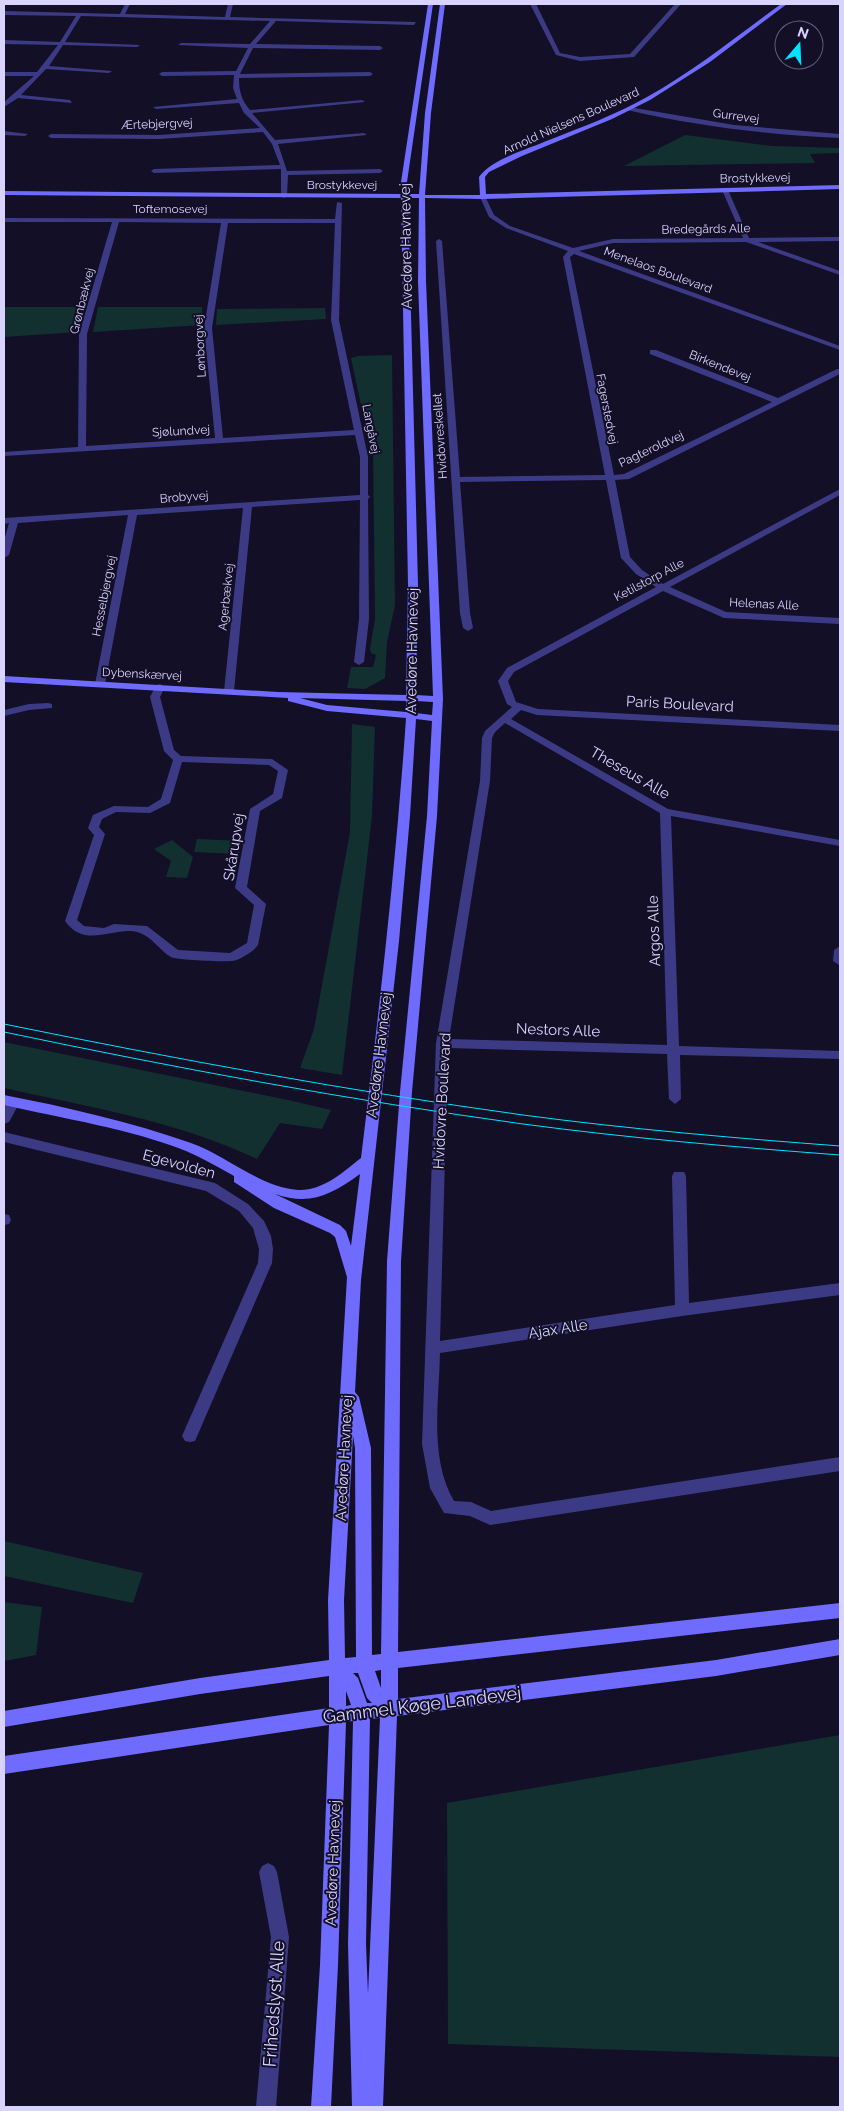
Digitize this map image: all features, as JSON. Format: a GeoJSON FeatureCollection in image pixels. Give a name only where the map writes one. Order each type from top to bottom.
{"type":"FeatureCollection","features":[{"type":"Feature","properties":{"kind":"street"},"geometry":{"type":"LineString","coordinates":[[122,16],[127,4]]}},
{"type":"Feature","properties":{"kind":"street"},"geometry":{"type":"LineString","coordinates":[[227,18],[231,4]]}},
{"type":"Feature","properties":{"kind":"street","name":"Avedøre Havnevej"},"geometry":{"type":"LineString","coordinates":[[321,2107],[329,1965],[338,1715],[336,1600],[354,1280],[366,1160],[394,932],[405,816],[412,698],[413,585],[404,194],[406,154],[430,4]]}},
{"type":"Feature","properties":{"kind":"street","name":"Avedøre Havnevej"},"geometry":{"type":"LineString","coordinates":[[373,2107],[389,1709],[388,1661],[394,1261],[406,1092],[432,816],[438,699],[422,281],[423,194],[428,113],[442,4]]}},
{"type":"Feature","properties":{"kind":"street"},"geometry":{"type":"LineString","coordinates":[[533,4],[558,54],[582,59],[632,56],[678,4]]}},
{"type":"Feature","properties":{"kind":"street","name":"Arnold Nielsens Boulevard"},"geometry":{"type":"LineString","coordinates":[[483,194],[482,177],[495,167],[630,109],[692,73],[784,4]]}},
{"type":"Feature","properties":{"kind":"street"},"geometry":{"type":"LineString","coordinates":[[19,14],[23,5]]}},
{"type":"Feature","properties":{"kind":"street"},"geometry":{"type":"LineString","coordinates":[[4,13],[414,23]]}},
{"type":"Feature","properties":{"kind":"street"},"geometry":{"type":"LineString","coordinates":[[4,105],[17,96],[40,74],[79,15]]}},
{"type":"Feature","properties":{"kind":"street"},"geometry":{"type":"LineString","coordinates":[[275,20],[242,60],[237,75],[240,101],[246,112],[274,142],[284,170],[284,193]]}},
{"type":"Feature","properties":{"kind":"street"},"geometry":{"type":"LineString","coordinates":[[4,42],[137,44]]}},
{"type":"Feature","properties":{"kind":"street"},"geometry":{"type":"LineString","coordinates":[[181,44],[380,48]]}},
{"type":"Feature","properties":{"kind":"street"},"geometry":{"type":"LineString","coordinates":[[45,67],[109,71]]}},
{"type":"Feature","properties":{"kind":"street"},"geometry":{"type":"LineString","coordinates":[[4,74],[40,74]]}},
{"type":"Feature","properties":{"kind":"street"},"geometry":{"type":"LineString","coordinates":[[162,74],[370,74]]}},
{"type":"Feature","properties":{"kind":"street"},"geometry":{"type":"LineString","coordinates":[[17,96],[70,102]]}},
{"type":"Feature","properties":{"kind":"street","name":"Ærtebjergvej"},"geometry":{"type":"LineString","coordinates":[[156,107],[240,101]]}},
{"type":"Feature","properties":{"kind":"street"},"geometry":{"type":"LineString","coordinates":[[246,112],[362,102]]}},
{"type":"Feature","properties":{"kind":"street","name":"Gurrevej"},"geometry":{"type":"LineString","coordinates":[[630,109],[688,121],[762,131],[840,136]]}},
{"type":"Feature","properties":{"kind":"street","name":"Ærtebjergvej"},"geometry":{"type":"LineString","coordinates":[[51,136],[159,137],[262,130]]}},
{"type":"Feature","properties":{"kind":"street"},"geometry":{"type":"LineString","coordinates":[[4,132],[26,134]]}},
{"type":"Feature","properties":{"kind":"street"},"geometry":{"type":"LineString","coordinates":[[274,142],[364,134]]}},
{"type":"Feature","properties":{"kind":"street"},"geometry":{"type":"LineString","coordinates":[[154,171],[380,171]]}},
{"type":"Feature","properties":{"kind":"street","name":"Brostykkevej"},"geometry":{"type":"LineString","coordinates":[[4,193],[483,194],[840,187]]}},
{"type":"Feature","properties":{"kind":"street"},"geometry":{"type":"LineString","coordinates":[[725,190],[747,240],[840,273]]}},
{"type":"Feature","properties":{"kind":"street","name":"Menelaos Boulevard"},"geometry":{"type":"LineString","coordinates":[[483,194],[491,216],[497,221],[573,251],[840,348]]}},
{"type":"Feature","properties":{"kind":"street","name":"Langåvej"},"geometry":{"type":"LineString","coordinates":[[339,203],[335,320],[364,458],[366,497],[364,619],[359,662]]}},
{"type":"Feature","properties":{"kind":"street","name":"Grønbækvej"},"geometry":{"type":"LineString","coordinates":[[82,449],[83,334],[116,220]]}},
{"type":"Feature","properties":{"kind":"street","name":"Toftemosevej"},"geometry":{"type":"LineString","coordinates":[[4,221],[337,222]]}},
{"type":"Feature","properties":{"kind":"street","name":"Lønborgvej"},"geometry":{"type":"LineString","coordinates":[[219,441],[208,328],[225,221]]}},
{"type":"Feature","properties":{"kind":"street","name":"Bredegårds Alle"},"geometry":{"type":"LineString","coordinates":[[573,251],[613,241],[840,239]]}},
{"type":"Feature","properties":{"kind":"street","name":"Hvidovreskellet"},"geometry":{"type":"LineString","coordinates":[[439,241],[464,613],[468,628]]}},
{"type":"Feature","properties":{"kind":"street","name":"Fagerstedvej"},"geometry":{"type":"LineString","coordinates":[[573,251],[566,257],[626,558],[639,572],[662,587]]}},
{"type":"Feature","properties":{"kind":"street","name":"Birkendevej"},"geometry":{"type":"LineString","coordinates":[[653,352],[778,402]]}},
{"type":"Feature","properties":{"kind":"street","name":"Pagteroldvej"},"geometry":{"type":"LineString","coordinates":[[456,480],[609,479],[626,477],[840,371]]}},
{"type":"Feature","properties":{"kind":"street","name":"Sjølundvej"},"geometry":{"type":"LineString","coordinates":[[4,454],[359,432]]}},
{"type":"Feature","properties":{"kind":"street","name":"Ketilstorp Alle"},"geometry":{"type":"LineString","coordinates":[[519,707],[512,704],[504,688],[503,681],[510,670],[840,492]]}},
{"type":"Feature","properties":{"kind":"street","name":"Brobyvej"},"geometry":{"type":"LineString","coordinates":[[4,521],[366,497]]}},
{"type":"Feature","properties":{"kind":"street","name":"Agerbækvej"},"geometry":{"type":"LineString","coordinates":[[229,691],[248,505]]}},
{"type":"Feature","properties":{"kind":"street","name":"Hesselbjergvej"},"geometry":{"type":"LineString","coordinates":[[100,684],[133,513]]}},
{"type":"Feature","properties":{"kind":"street"},"geometry":{"type":"LineString","coordinates":[[4,555],[14,521]]}},
{"type":"Feature","properties":{"kind":"street","name":"Helenas Alle"},"geometry":{"type":"LineString","coordinates":[[662,587],[724,615],[840,621]]}},
{"type":"Feature","properties":{"kind":"street","name":"Dybenskærvej"},"geometry":{"type":"LineString","coordinates":[[4,679],[278,695],[328,694],[438,699]]}},
{"type":"Feature","properties":{"kind":"street"},"geometry":{"type":"LineString","coordinates":[[160,687],[155,697],[169,751],[178,759]]}},
{"type":"Feature","properties":{"kind":"street","name":"Dybenskærvej"},"geometry":{"type":"LineString","coordinates":[[278,695],[327,708],[437,718]]}},
{"type":"Feature","properties":{"kind":"street"},"geometry":{"type":"LineString","coordinates":[[4,713],[29,707],[48,706]]}},
{"type":"Feature","properties":{"kind":"street","name":"Hvidovre Boulevard"},"geometry":{"type":"LineString","coordinates":[[519,707],[490,730],[487,738],[485,781],[442,1043],[430,1444],[438,1488],[450,1508],[471,1509],[490,1518],[840,1464]]}},
{"type":"Feature","properties":{"kind":"street","name":"Paris Boulevard"},"geometry":{"type":"LineString","coordinates":[[519,707],[537,712],[840,728]]}},
{"type":"Feature","properties":{"kind":"street","name":"Theseus Alle"},"geometry":{"type":"LineString","coordinates":[[502,719],[511,722],[665,812],[840,843]]}},
{"type":"Feature","properties":{"kind":"street","name":"Skårupvej"},"geometry":{"type":"LineString","coordinates":[[178,759],[272,762],[283,770],[278,796],[255,809],[241,888],[260,904],[252,945],[232,957],[175,954],[143,929],[114,928],[105,932],[81,930],[71,921],[100,834],[93,828],[97,817],[114,809],[150,810],[166,800],[178,759]]}},
{"type":"Feature","properties":{"kind":"street","name":"Argos Alle"},"geometry":{"type":"LineString","coordinates":[[665,812],[673,1050]]}},
{"type":"Feature","properties":{"kind":"street","name":"Nestors Alle"},"geometry":{"type":"LineString","coordinates":[[442,1043],[840,1055]]}},
{"type":"Feature","properties":{"kind":"street"},"geometry":{"type":"LineString","coordinates":[[673,1050],[676,1098]]}},
{"type":"Feature","properties":{"kind":"street","name":"Egevolden"},"geometry":{"type":"LineString","coordinates":[[4,1119],[9,1101],[143,1133],[190,1148],[228,1168],[281,1191],[302,1195],[331,1188],[366,1160]]}},
{"type":"Feature","properties":{"kind":"street","name":"Egevolden"},"geometry":{"type":"LineString","coordinates":[[4,1137],[210,1187],[234,1200],[250,1213],[259,1225],[266,1243],[264,1264],[190,1436]]}},
{"type":"Feature","properties":{"kind":"street","name":"Egevolden"},"geometry":{"type":"LineString","coordinates":[[228,1168],[262,1194],[335,1229],[341,1235],[354,1280]]}},
{"type":"Feature","properties":{"kind":"street"},"geometry":{"type":"LineString","coordinates":[[679,1176],[682,1310]]}},
{"type":"Feature","properties":{"kind":"street","name":"Ajax Alle"},"geometry":{"type":"LineString","coordinates":[[434,1348],[682,1310],[840,1289]]}},
{"type":"Feature","properties":{"kind":"street"},"geometry":{"type":"LineString","coordinates":[[348,1380],[362,1448],[364,1664],[373,1692],[389,1709]]}},
{"type":"Feature","properties":{"kind":"street"},"geometry":{"type":"LineString","coordinates":[[4,1719],[200,1686],[364,1664],[840,1611]]}},
{"type":"Feature","properties":{"kind":"street","name":"Gammel Køge Landevej"},"geometry":{"type":"LineString","coordinates":[[4,1765],[338,1715],[716,1668],[840,1647]]}},
{"type":"Feature","properties":{"kind":"street"},"geometry":{"type":"LineString","coordinates":[[337,1668],[352,1684],[362,1712],[357,1944],[362,2107]]}},
{"type":"Feature","properties":{"kind":"street","name":"Frihedslyst Alle"},"geometry":{"type":"LineString","coordinates":[[266,2107],[280,1938],[268,1872]]}},
{"type":"Feature","properties":{"kind":"green space"},"geometry":{"type":"Polygon","coordinates":[[[685,135],[773,146],[840,148],[840,153],[810,154],[815,163],[624,166],[685,135]]]}},
{"type":"Feature","properties":{"kind":"green space"},"geometry":{"type":"Polygon","coordinates":[[[4,307],[84,307],[78,332],[4,337],[4,307]]]}},
{"type":"Feature","properties":{"kind":"green space"},"geometry":{"type":"Polygon","coordinates":[[[98,307],[202,307],[202,325],[93,332],[98,307]]]}},
{"type":"Feature","properties":{"kind":"green space"},"geometry":{"type":"Polygon","coordinates":[[[325,308],[326,319],[216,325],[217,309],[325,308]]]}},
{"type":"Feature","properties":{"kind":"green space"},"geometry":{"type":"Polygon","coordinates":[[[392,355],[395,605],[387,642],[385,678],[365,689],[347,688],[351,667],[373,667],[376,655],[371,653],[370,649],[375,619],[373,447],[369,443],[351,358],[392,355]]]}},
{"type":"Feature","properties":{"kind":"green space"},"geometry":{"type":"Polygon","coordinates":[[[352,724],[375,727],[372,816],[342,1075],[300,1068],[314,1029],[350,832],[352,724]]]}},
{"type":"Feature","properties":{"kind":"green space"},"geometry":{"type":"Polygon","coordinates":[[[197,839],[242,841],[239,854],[194,852],[197,839]]]}},
{"type":"Feature","properties":{"kind":"green space"},"geometry":{"type":"Polygon","coordinates":[[[172,840],[193,857],[187,878],[166,877],[171,861],[154,849],[172,840]]]}},
{"type":"Feature","properties":{"kind":"green space"},"geometry":{"type":"Polygon","coordinates":[[[4,1042],[331,1110],[322,1129],[280,1123],[257,1159],[196,1135],[132,1116],[4,1088],[4,1042]]]}},
{"type":"Feature","properties":{"kind":"green space"},"geometry":{"type":"Polygon","coordinates":[[[4,1541],[143,1573],[133,1603],[4,1576],[4,1541]]]}},
{"type":"Feature","properties":{"kind":"green space"},"geometry":{"type":"Polygon","coordinates":[[[4,1602],[42,1607],[36,1655],[4,1661],[4,1602]]]}},
{"type":"Feature","properties":{"kind":"green space"},"geometry":{"type":"Polygon","coordinates":[[[840,1735],[840,2057],[448,2044],[447,1803],[840,1735]]]}},
{"type":"Feature","properties":{"kind":"tram line"},"geometry":{"type":"LineString","coordinates":[[4,1024],[263,1074],[458,1106],[641,1129],[840,1146]]}},
{"type":"Feature","properties":{"kind":"tram line"},"geometry":{"type":"LineString","coordinates":[[4,1032],[263,1082],[458,1115],[641,1138],[840,1155]]}}]}
